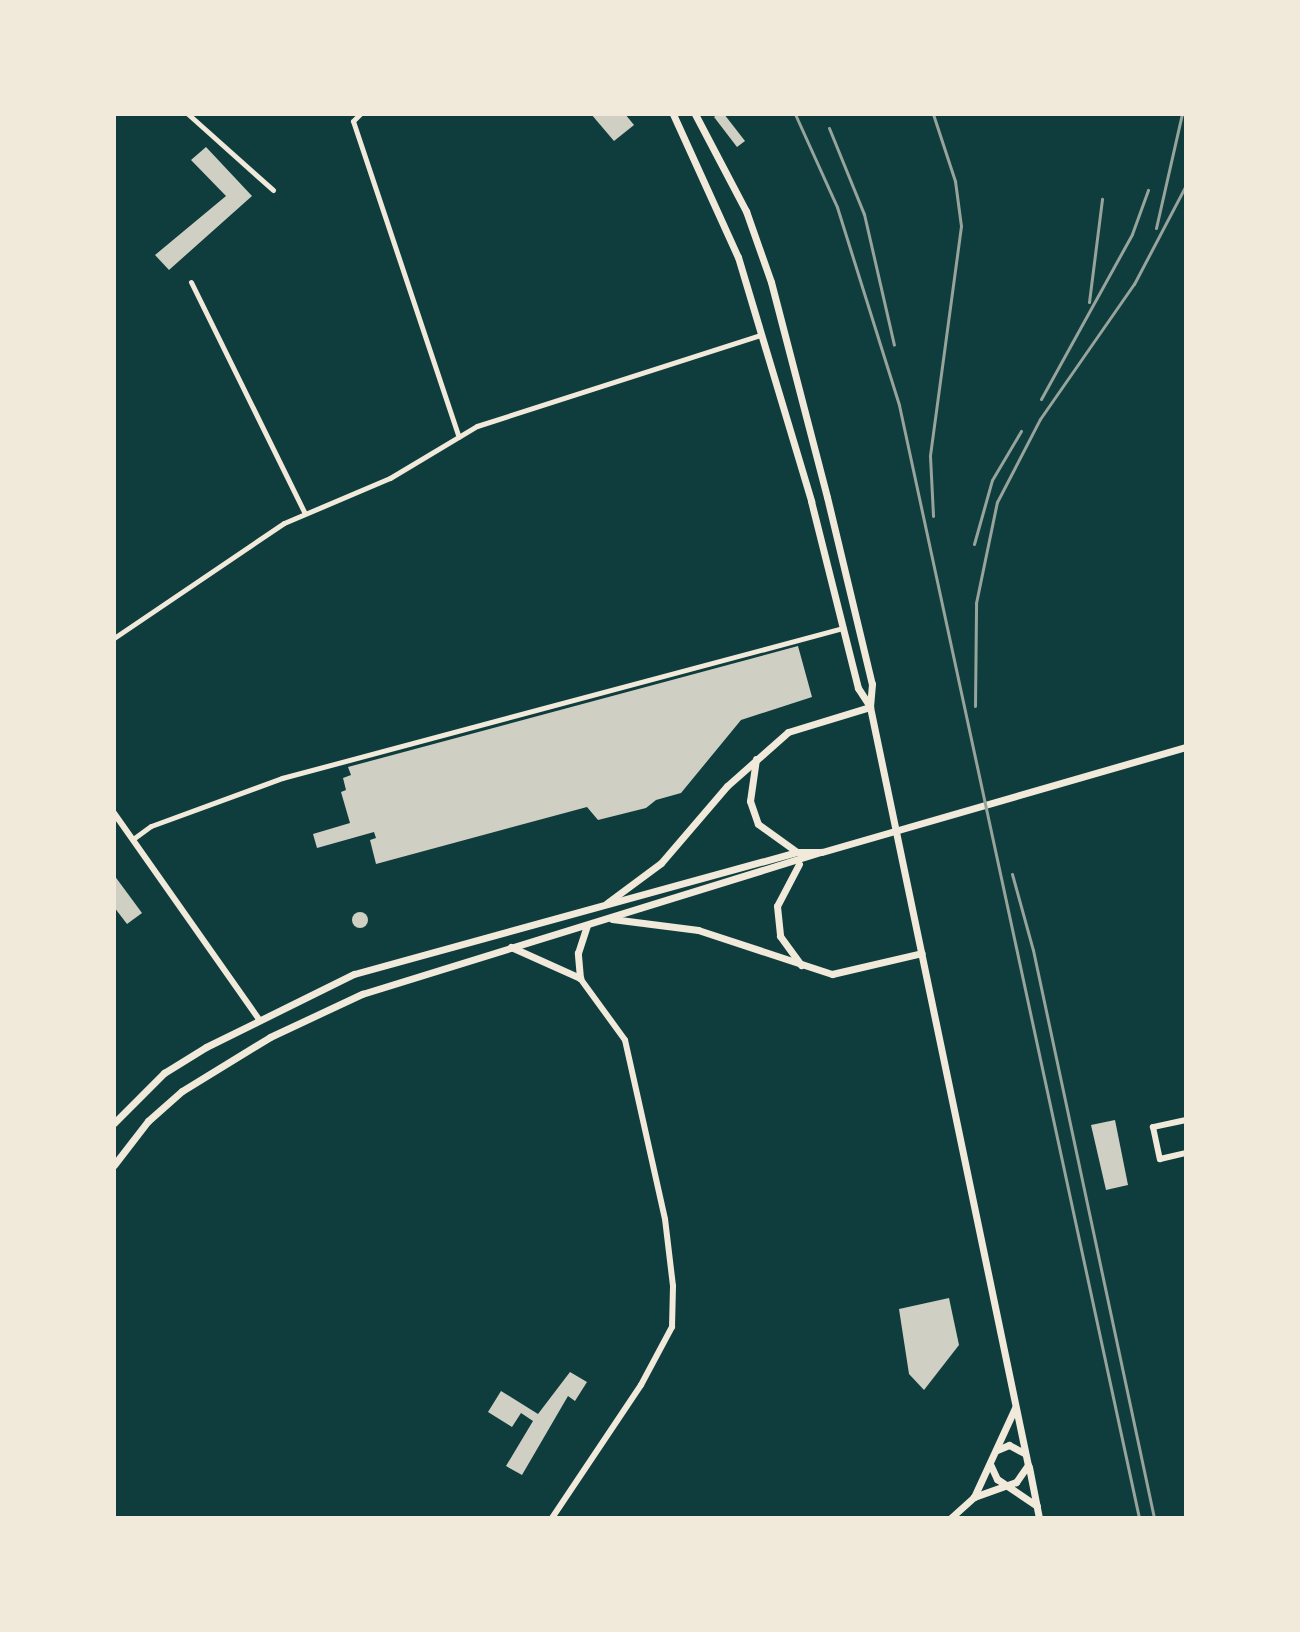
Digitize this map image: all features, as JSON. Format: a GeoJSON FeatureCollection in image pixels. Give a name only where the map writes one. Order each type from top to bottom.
{"type":"FeatureCollection","features":[{"type":"Feature","properties":{"kind":"main road"},"geometry":{"type":"LineString","coordinates":[[673,114],[689,143],[738,257],[811,501],[858,688],[870,707]]}},
{"type":"Feature","properties":{"kind":"main road"},"geometry":{"type":"LineString","coordinates":[[695,114],[746,211],[771,282],[827,497],[872,684],[870,707],[1039,1518]]}},
{"type":"Feature","properties":{"kind":"main road"},"geometry":{"type":"LineString","coordinates":[[689,143],[707,132]]}},
{"type":"Feature","properties":{"kind":"main road"},"geometry":{"type":"LineString","coordinates":[[811,501],[827,497]]}},
{"type":"Feature","properties":{"kind":"main road"},"geometry":{"type":"LineString","coordinates":[[602,906],[661,863],[757,757],[788,732],[870,707]]}},
{"type":"Feature","properties":{"kind":"main road"},"geometry":{"type":"LineString","coordinates":[[114,1165],[148,1121],[182,1091],[270,1037],[362,994],[443,966],[801,861],[822,852],[1186,747]]}},
{"type":"Feature","properties":{"kind":"main road"},"geometry":{"type":"LineString","coordinates":[[757,757],[750,801],[758,824],[797,852]]}},
{"type":"Feature","properties":{"kind":"main road"},"geometry":{"type":"LineString","coordinates":[[114,1123],[164,1073],[259,1019],[354,974],[797,852],[822,852]]}},
{"type":"Feature","properties":{"kind":"main road"},"geometry":{"type":"LineString","coordinates":[[801,861],[788,876],[777,906],[780,936],[806,969]]}},
{"type":"Feature","properties":{"kind":"main road"},"geometry":{"type":"LineString","coordinates":[[606,919],[698,930],[806,969],[832,974],[922,953]]}},
{"type":"Feature","properties":{"kind":"main road"},"geometry":{"type":"LineString","coordinates":[[509,947],[580,978],[578,953],[587,925]]}},
{"type":"Feature","properties":{"kind":"main road"},"geometry":{"type":"LineString","coordinates":[[450,947],[455,963]]}},
{"type":"Feature","properties":{"kind":"main road"},"geometry":{"type":"LineString","coordinates":[[438,950],[443,966]]}},
{"type":"Feature","properties":{"kind":"main road"},"geometry":{"type":"LineString","coordinates":[[259,1019],[270,1037]]}},
{"type":"Feature","properties":{"kind":"main road"},"geometry":{"type":"LineString","coordinates":[[974,1497],[1015,1408]]}},
{"type":"Feature","properties":{"kind":"main road"},"geometry":{"type":"LineString","coordinates":[[991,1459],[1009,1445],[1026,1455]]}},
{"type":"Feature","properties":{"kind":"main road"},"geometry":{"type":"LineString","coordinates":[[991,1459],[997,1479],[1037,1506]]}},
{"type":"Feature","properties":{"kind":"main road"},"geometry":{"type":"LineString","coordinates":[[951,1518],[974,1497],[1025,1475],[1028,1465]]}},
{"type":"Feature","properties":{"kind":"street"},"geometry":{"type":"LineString","coordinates":[[188,114],[273,190]]}},
{"type":"Feature","properties":{"kind":"street"},"geometry":{"type":"LineString","coordinates":[[360,114],[353,121],[459,437]]}},
{"type":"Feature","properties":{"kind":"street"},"geometry":{"type":"LineString","coordinates":[[191,282],[304,512]]}},
{"type":"Feature","properties":{"kind":"street"},"geometry":{"type":"LineString","coordinates":[[114,638],[229,555],[304,512],[390,478],[459,437],[506,414],[762,335]]}},
{"type":"Feature","properties":{"kind":"street"},"geometry":{"type":"LineString","coordinates":[[133,839],[151,826],[282,778],[844,627]]}},
{"type":"Feature","properties":{"kind":"street"},"geometry":{"type":"LineString","coordinates":[[114,813],[259,1019]]}},
{"type":"Feature","properties":{"kind":"street"},"geometry":{"type":"LineString","coordinates":[[552,1518],[641,1385],[672,1327],[673,1286],[665,1219],[625,1040],[580,978]]}},
{"type":"Feature","properties":{"kind":"street"},"geometry":{"type":"LineString","coordinates":[[1186,1120],[1153,1127],[1160,1159],[1186,1153]]}},
{"type":"Feature","properties":{"kind":"building"},"geometry":{"type":"Polygon","coordinates":[[[591,114],[625,114],[634,125],[614,141],[591,114]]]}},
{"type":"Feature","properties":{"kind":"building"},"geometry":{"type":"Polygon","coordinates":[[[724,114],[745,141],[737,147],[714,117],[724,114]]]}},
{"type":"Feature","properties":{"kind":"building"},"geometry":{"type":"Polygon","coordinates":[[[206,147],[252,196],[169,270],[155,255],[226,196],[191,160],[206,147]]]}},
{"type":"Feature","properties":{"kind":"building"},"geometry":{"type":"Polygon","coordinates":[[[798,646],[812,697],[741,720],[681,793],[656,800],[646,808],[598,820],[587,807],[376,864],[370,840],[376,838],[374,832],[317,848],[313,834],[350,823],[341,792],[346,790],[343,778],[351,775],[348,767],[798,646]]]}},
{"type":"Feature","properties":{"kind":"building"},"geometry":{"type":"Polygon","coordinates":[[[114,875],[142,913],[127,924],[114,907],[114,875]]]}},
{"type":"Feature","properties":{"kind":"building"},"geometry":{"type":"Polygon","coordinates":[[[357,912],[363,912],[368,920],[366,926],[357,928],[352,923],[352,917],[357,912]]]}},
{"type":"Feature","properties":{"kind":"building"},"geometry":{"type":"Polygon","coordinates":[[[1115,1120],[1128,1185],[1106,1190],[1091,1125],[1115,1120]]]}},
{"type":"Feature","properties":{"kind":"building"},"geometry":{"type":"Polygon","coordinates":[[[949,1298],[959,1345],[924,1390],[909,1374],[899,1309],[949,1298]]]}},
{"type":"Feature","properties":{"kind":"building"},"geometry":{"type":"Polygon","coordinates":[[[570,1372],[587,1382],[575,1401],[568,1396],[522,1475],[506,1466],[533,1421],[521,1413],[512,1427],[488,1412],[501,1391],[538,1414],[570,1372]]]}},
{"type":"Feature","properties":{"kind":"railway"},"geometry":{"type":"LineString","coordinates":[[795,114],[837,207],[899,405],[1139,1518]]}},
{"type":"Feature","properties":{"kind":"railway"},"geometry":{"type":"LineString","coordinates":[[933,114],[955,181],[961,226],[930,456],[933,516]]}},
{"type":"Feature","properties":{"kind":"railway"},"geometry":{"type":"LineString","coordinates":[[1156,228],[1182,114]]}},
{"type":"Feature","properties":{"kind":"railway"},"geometry":{"type":"LineString","coordinates":[[829,128],[864,214],[894,345]]}},
{"type":"Feature","properties":{"kind":"railway"},"geometry":{"type":"LineString","coordinates":[[975,706],[976,603],[997,502],[1040,419],[1134,284],[1186,185]]}},
{"type":"Feature","properties":{"kind":"railway"},"geometry":{"type":"LineString","coordinates":[[1041,399],[1132,234],[1148,190]]}},
{"type":"Feature","properties":{"kind":"railway"},"geometry":{"type":"LineString","coordinates":[[1089,302],[1102,199]]}},
{"type":"Feature","properties":{"kind":"railway"},"geometry":{"type":"LineString","coordinates":[[974,544],[992,480],[1021,431]]}},
{"type":"Feature","properties":{"kind":"railway"},"geometry":{"type":"LineString","coordinates":[[1012,874],[1033,950],[1154,1518]]}}]}
